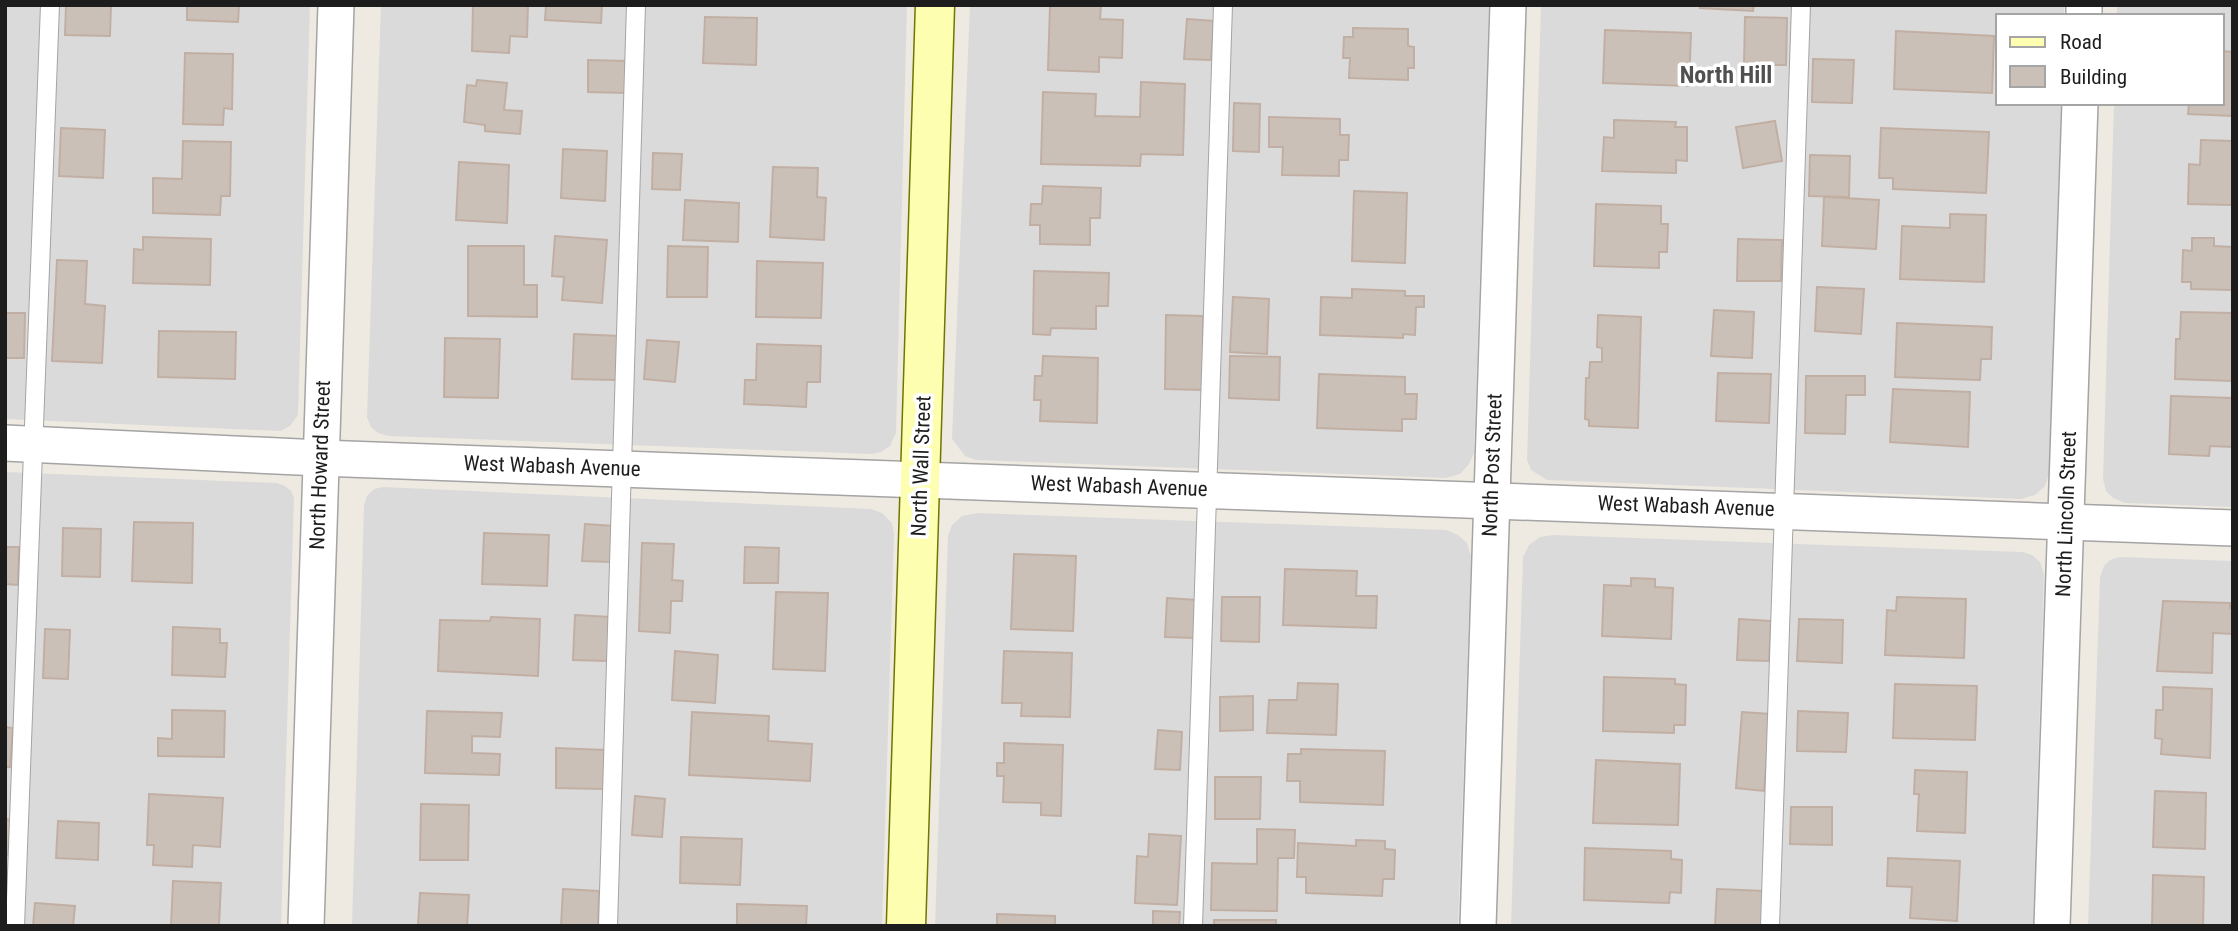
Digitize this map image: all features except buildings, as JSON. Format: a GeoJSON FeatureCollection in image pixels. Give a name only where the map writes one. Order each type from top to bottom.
{"type":"FeatureCollection","features":[{"type":"Feature","properties":{"kind":"street","name":"North Howard Street"},"geometry":{"type":"LineString","coordinates":[[306,926],[336,5]]}},
{"type":"Feature","properties":{"kind":"street","name":"North Wall Street"},"geometry":{"type":"LineString","coordinates":[[906,926],[935,5]]}},
{"type":"Feature","properties":{"kind":"street","name":"North Post Street"},"geometry":{"type":"LineString","coordinates":[[1478,926],[1508,5]]}},
{"type":"Feature","properties":{"kind":"street","name":"North Lincoln Street"},"geometry":{"type":"LineString","coordinates":[[2052,926],[2080,105]]}},
{"type":"Feature","properties":{"kind":"street","name":"West Wabash Avenue"},"geometry":{"type":"LineString","coordinates":[[19,444],[320,458],[2233,528]]}},
{"type":"Feature","properties":{"kind":"lane"},"geometry":{"type":"LineString","coordinates":[[15,926],[19,444],[50,5]]}},
{"type":"Feature","properties":{"kind":"lane"},"geometry":{"type":"LineString","coordinates":[[607,926],[636,5]]}},
{"type":"Feature","properties":{"kind":"lane"},"geometry":{"type":"LineString","coordinates":[[1193,926],[1223,5]]}},
{"type":"Feature","properties":{"kind":"lane"},"geometry":{"type":"LineString","coordinates":[[1770,926],[1801,5]]}},
{"type":"Feature","properties":{"kind":"shaded area"},"geometry":{"type":"Polygon","coordinates":[[[5,5],[310,5],[298,415],[290,426],[281,431],[5,419],[5,5]]]}},
{"type":"Feature","properties":{"kind":"shaded area"},"geometry":{"type":"Polygon","coordinates":[[[381,5],[907,5],[896,433],[890,446],[872,454],[389,436],[378,433],[371,427],[367,417],[381,5]]]}},
{"type":"Feature","properties":{"kind":"shaded area"},"geometry":{"type":"Polygon","coordinates":[[[970,5],[1489,5],[1474,453],[1460,474],[1446,478],[976,460],[965,456],[952,439],[970,5]]]}},
{"type":"Feature","properties":{"kind":"shaded area"},"geometry":{"type":"Polygon","coordinates":[[[1541,5],[2064,5],[2064,14],[1996,14],[1996,105],[2061,105],[2049,474],[2045,486],[2035,495],[2021,499],[1547,480],[1531,470],[1527,460],[1541,5]]]}},
{"type":"Feature","properties":{"kind":"shaded area"},"geometry":{"type":"Polygon","coordinates":[[[2117,5],[2233,5],[2233,507],[2125,503],[2113,498],[2106,491],[2103,479],[2114,105],[2224,105],[2224,14],[2117,14],[2117,5]]]}},
{"type":"Feature","properties":{"kind":"shaded area"},"geometry":{"type":"Polygon","coordinates":[[[5,472],[277,483],[291,491],[294,498],[281,926],[5,926],[5,472]]]}},
{"type":"Feature","properties":{"kind":"shaded area"},"geometry":{"type":"Polygon","coordinates":[[[383,487],[871,509],[882,513],[892,523],[894,534],[882,926],[352,926],[364,505],[367,496],[374,489],[383,487]]]}},
{"type":"Feature","properties":{"kind":"shaded area"},"geometry":{"type":"Polygon","coordinates":[[[978,513],[1446,530],[1458,535],[1467,543],[1471,556],[1458,926],[935,926],[948,536],[952,525],[962,516],[978,513]]]}},
{"type":"Feature","properties":{"kind":"shaded area"},"geometry":{"type":"Polygon","coordinates":[[[1553,535],[2023,552],[2032,555],[2040,562],[2044,575],[2033,926],[1511,926],[1523,557],[1529,545],[1540,537],[1553,535]]]}},
{"type":"Feature","properties":{"kind":"shaded area"},"geometry":{"type":"Polygon","coordinates":[[[2120,557],[2233,561],[2233,926],[2088,926],[2100,577],[2104,566],[2110,560],[2120,557]]]}},
{"type":"Feature","properties":{"kind":"district","name":"North Hill"},"geometry":{"type":"Point","coordinates":[1726,75]}}]}
